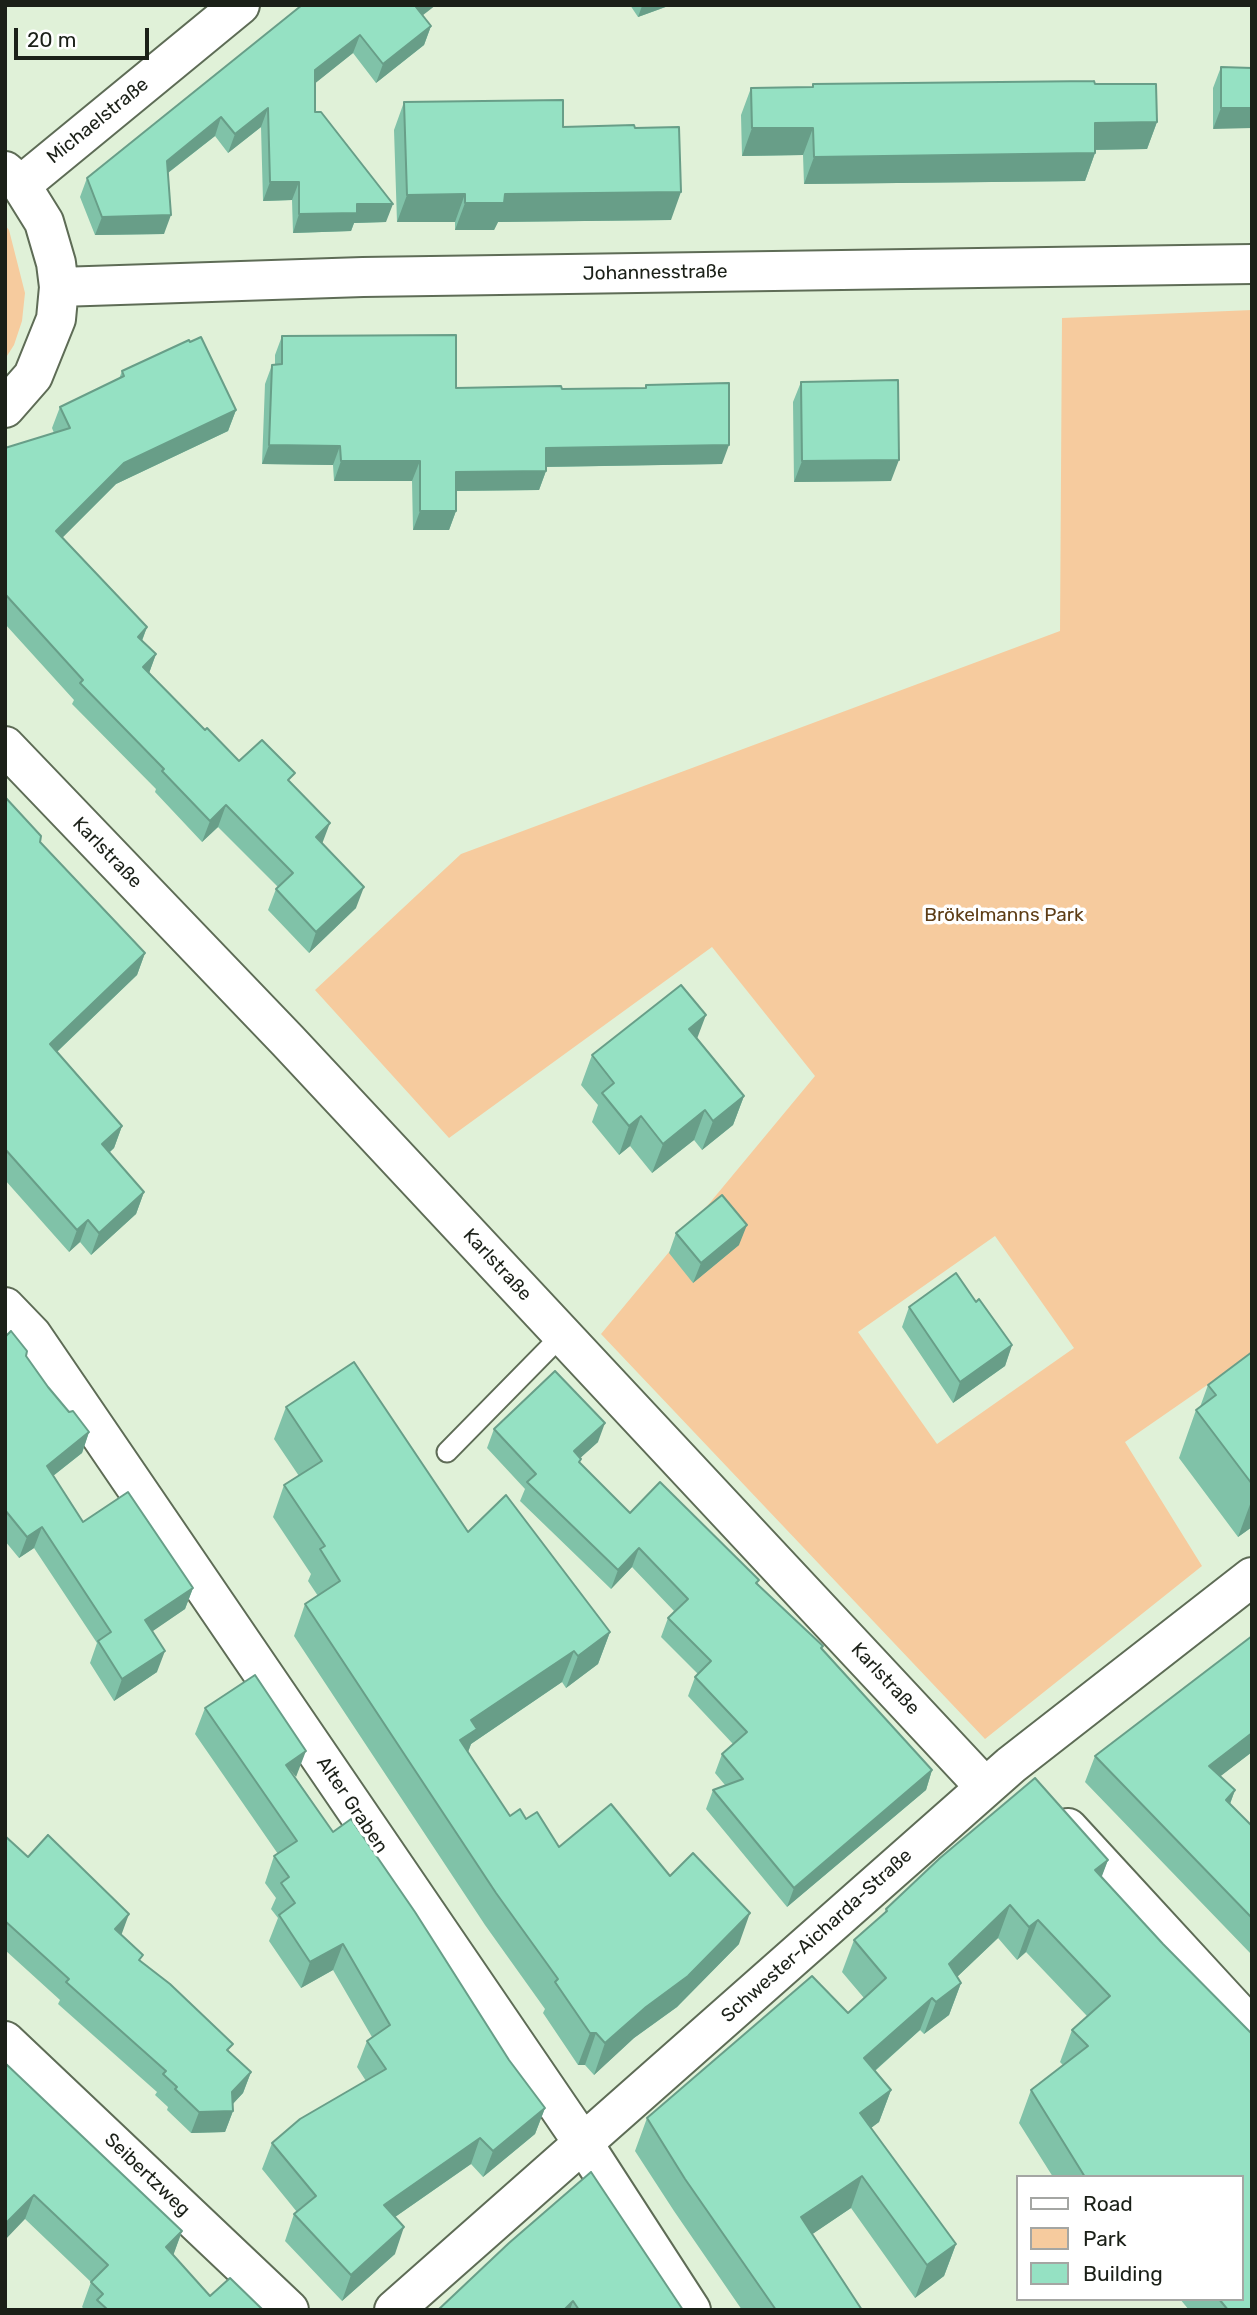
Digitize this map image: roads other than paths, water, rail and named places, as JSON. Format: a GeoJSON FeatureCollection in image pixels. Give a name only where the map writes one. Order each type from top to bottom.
{"type":"FeatureCollection","features":[{"type":"Feature","properties":{"kind":"street","name":"Michaelstraße"},"geometry":{"type":"LineString","coordinates":[[13,178],[240,5]]}},
{"type":"Feature","properties":{"kind":"street"},"geometry":{"type":"LineString","coordinates":[[5,408],[33,376],[56,318],[58,287],[56,262],[44,222],[13,178]]}},
{"type":"Feature","properties":{"kind":"street","name":"Johannesstraße"},"geometry":{"type":"LineString","coordinates":[[58,287],[363,277],[1252,264]]}},
{"type":"Feature","properties":{"kind":"street","name":"Karlstraße"},"geometry":{"type":"LineString","coordinates":[[5,746],[288,1041],[562,1335],[998,1776],[1043,1800],[1252,2028]]}},
{"type":"Feature","properties":{"kind":"street","name":"Alter Graben"},"geometry":{"type":"LineString","coordinates":[[5,1307],[32,1335],[583,2143],[691,2310]]}},
{"type":"Feature","properties":{"kind":"street","name":"Schwester-Aicharda-Straße"},"geometry":{"type":"LineString","coordinates":[[394,2310],[998,1776],[1252,1577]]}},
{"type":"Feature","properties":{"kind":"street","name":"Seibertzweg"},"geometry":{"type":"LineString","coordinates":[[5,2041],[289,2310]]}},
{"type":"Feature","properties":{"kind":"lane"},"geometry":{"type":"LineString","coordinates":[[447,1452],[562,1335]]}},
{"type":"Feature","properties":{"kind":"park label","name":"Brökelmanns Park"},"geometry":{"type":"Point","coordinates":[1004,916]}}]}
